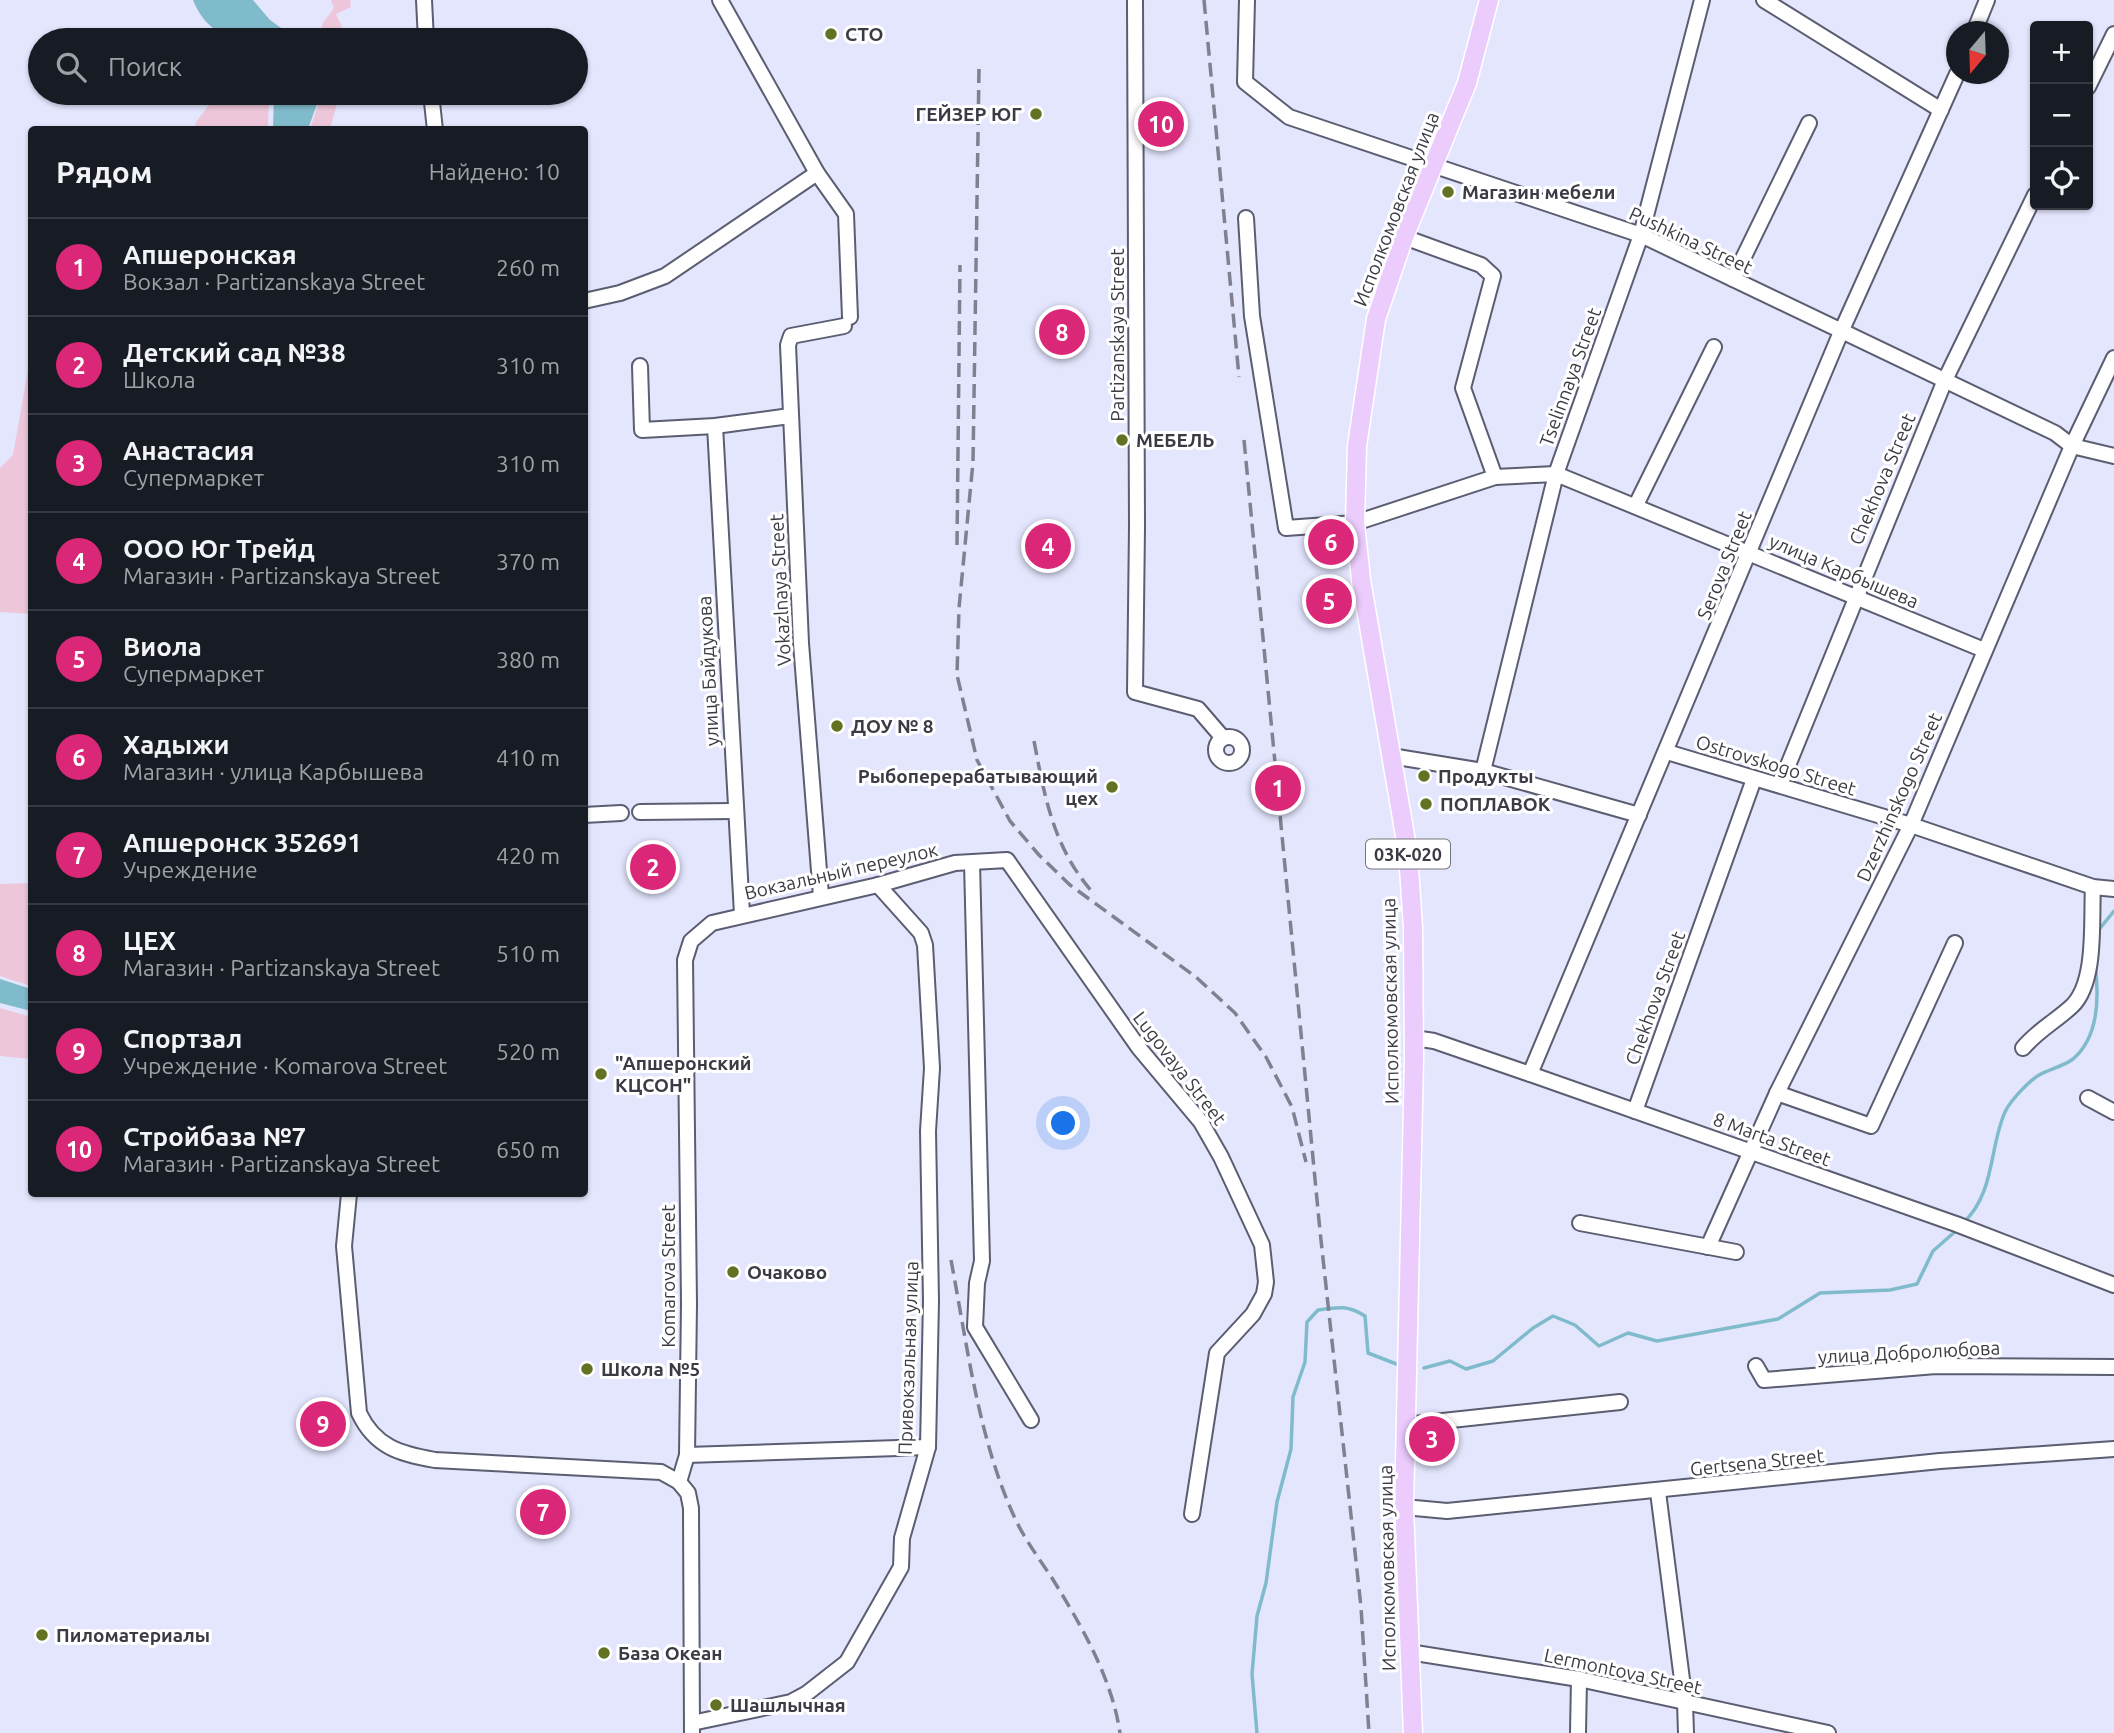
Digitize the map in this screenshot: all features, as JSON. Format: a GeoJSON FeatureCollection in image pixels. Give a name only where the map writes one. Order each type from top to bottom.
{"type":"FeatureCollection","features":[{"type":"Feature","properties":{"kind":"main road","name":"Исполкомовская улица"},"geometry":{"type":"LineString","coordinates":[[1413,1733],[1405,1507],[1405,1425],[1414,1038],[1413,928],[1408,853],[1361,580],[1355,523],[1357,446],[1376,319],[1404,237],[1466,83],[1489,0]]}},
{"type":"Feature","properties":{"kind":"street"},"geometry":{"type":"LineString","coordinates":[[424,0],[425,28]]}},
{"type":"Feature","properties":{"kind":"street","name":"Vokazlnaya Street"},"geometry":{"type":"LineString","coordinates":[[720,0],[817,173],[846,214],[847,321],[791,336],[788,345],[801,643],[821,896]]}},
{"type":"Feature","properties":{"kind":"street","name":"Partizanskaya Street"},"geometry":{"type":"LineString","coordinates":[[1135,0],[1135,692],[1198,709],[1223,738]]}},
{"type":"Feature","properties":{"kind":"street","name":"Pushkina Street"},"geometry":{"type":"LineString","coordinates":[[1247,0],[1245,82],[1289,117],[1641,235],[2055,433],[2072,446],[2114,456]]}},
{"type":"Feature","properties":{"kind":"street","name":"Tselinnaya Street"},"geometry":{"type":"LineString","coordinates":[[1483,771],[1556,474],[1641,235],[1702,0]]}},
{"type":"Feature","properties":{"kind":"street"},"geometry":{"type":"LineString","coordinates":[[1764,0],[1784,5],[1941,110]]}},
{"type":"Feature","properties":{"kind":"street"},"geometry":{"type":"LineString","coordinates":[[1978,21],[1987,0]]}},
{"type":"Feature","properties":{"kind":"street"},"geometry":{"type":"LineString","coordinates":[[2089,84],[2114,34]]}},
{"type":"Feature","properties":{"kind":"street","name":"Serova Street"},"geometry":{"type":"LineString","coordinates":[[1530,1074],[1841,332],[1952,84]]}},
{"type":"Feature","properties":{"kind":"street"},"geometry":{"type":"LineString","coordinates":[[432,105],[435,126]]}},
{"type":"Feature","properties":{"kind":"street"},"geometry":{"type":"LineString","coordinates":[[1733,279],[1809,122]]}},
{"type":"Feature","properties":{"kind":"street"},"geometry":{"type":"LineString","coordinates":[[588,300],[620,293],[665,276],[817,173]]}},
{"type":"Feature","properties":{"kind":"street","name":"Chekhova Street"},"geometry":{"type":"LineString","coordinates":[[1780,785],[1854,596],[1945,380],[2030,205]]}},
{"type":"Feature","properties":{"kind":"street","name":"улица Карбышева"},"geometry":{"type":"LineString","coordinates":[[1246,218],[1252,316],[1286,528],[1355,523],[1495,477],[1556,474],[1984,650]]}},
{"type":"Feature","properties":{"kind":"street"},"geometry":{"type":"LineString","coordinates":[[1404,237],[1481,265],[1493,276],[1463,388],[1495,477]]}},
{"type":"Feature","properties":{"kind":"street"},"geometry":{"type":"LineString","coordinates":[[1636,505],[1714,347]]}},
{"type":"Feature","properties":{"kind":"street","name":"Dzerzhinskogo Street"},"geometry":{"type":"LineString","coordinates":[[1709,1247],[1777,1093],[1911,825],[2072,446],[2114,358]]}},
{"type":"Feature","properties":{"kind":"street"},"geometry":{"type":"LineString","coordinates":[[640,366],[642,430],[715,426],[790,416]]}},
{"type":"Feature","properties":{"kind":"street","name":"улица Байдукова"},"geometry":{"type":"LineString","coordinates":[[715,426],[734,811],[742,914]]}},
{"type":"Feature","properties":{"kind":"street","name":"Ostrovskogo Street"},"geometry":{"type":"LineString","coordinates":[[1667,752],[1911,825],[2093,887],[2114,889]]}},
{"type":"Feature","properties":{"kind":"street"},"geometry":{"type":"LineString","coordinates":[[1391,756],[1483,771],[1639,815]]}},
{"type":"Feature","properties":{"kind":"street","name":"Chekhova Street"},"geometry":{"type":"LineString","coordinates":[[1635,1111],[1754,779]]}},
{"type":"Feature","properties":{"kind":"street"},"geometry":{"type":"LineString","coordinates":[[640,813],[734,811]]}},
{"type":"Feature","properties":{"kind":"street"},"geometry":{"type":"LineString","coordinates":[[588,815],[621,813]]}},
{"type":"Feature","properties":{"kind":"street","name":"Вокзальный переулок"},"geometry":{"type":"LineString","coordinates":[[691,940],[712,923],[742,914],[878,885],[955,863],[1007,860]]}},
{"type":"Feature","properties":{"kind":"street","name":"Lugovaya Street"},"geometry":{"type":"LineString","coordinates":[[1007,860],[1139,1048],[1201,1122],[1221,1157],[1262,1245],[1266,1282],[1264,1293],[1253,1314],[1217,1353],[1192,1514]]}},
{"type":"Feature","properties":{"kind":"street"},"geometry":{"type":"LineString","coordinates":[[972,863],[982,1261],[976,1283],[975,1326],[1031,1420]]}},
{"type":"Feature","properties":{"kind":"street","name":"Привокзальная улица"},"geometry":{"type":"LineString","coordinates":[[692,1728],[791,1702],[847,1662],[901,1567],[902,1538],[928,1447],[931,1301],[928,1131],[932,1068],[925,945],[921,933],[878,885]]}},
{"type":"Feature","properties":{"kind":"street"},"geometry":{"type":"LineString","coordinates":[[2023,1048],[2038,1030],[2073,1005],[2088,981],[2093,887]]}},
{"type":"Feature","properties":{"kind":"street","name":"Komarova Street"},"geometry":{"type":"LineString","coordinates":[[679,1482],[687,1455],[689,1295],[685,960],[691,940]]}},
{"type":"Feature","properties":{"kind":"street"},"geometry":{"type":"LineString","coordinates":[[1777,1093],[1871,1126],[1955,943]]}},
{"type":"Feature","properties":{"kind":"street","name":"8 Marta Street"},"geometry":{"type":"LineString","coordinates":[[1414,1038],[1434,1041],[1635,1111],[1961,1227],[2114,1285]]}},
{"type":"Feature","properties":{"kind":"street"},"geometry":{"type":"LineString","coordinates":[[2088,1098],[2114,1112]]}},
{"type":"Feature","properties":{"kind":"street"},"geometry":{"type":"LineString","coordinates":[[349,1197],[344,1246],[359,1413],[367,1430],[379,1442],[401,1454],[435,1460],[661,1472],[679,1482],[688,1493],[691,1508],[692,1728]]}},
{"type":"Feature","properties":{"kind":"street"},"geometry":{"type":"LineString","coordinates":[[1580,1223],[1736,1252]]}},
{"type":"Feature","properties":{"kind":"street","name":"улица Добролюбова"},"geometry":{"type":"LineString","coordinates":[[1756,1366],[1764,1380],[1936,1366],[2114,1367]]}},
{"type":"Feature","properties":{"kind":"street"},"geometry":{"type":"LineString","coordinates":[[1405,1425],[1620,1402]]}},
{"type":"Feature","properties":{"kind":"street"},"geometry":{"type":"LineString","coordinates":[[687,1455],[928,1447]]}},
{"type":"Feature","properties":{"kind":"street","name":"Gertsena Street"},"geometry":{"type":"LineString","coordinates":[[1405,1507],[1447,1511],[1658,1492],[1940,1461],[2114,1449]]}},
{"type":"Feature","properties":{"kind":"street"},"geometry":{"type":"LineString","coordinates":[[1658,1492],[1685,1703],[1686,1733]]}},
{"type":"Feature","properties":{"kind":"street","name":"Lermontova Street"},"geometry":{"type":"LineString","coordinates":[[1409,1652],[1579,1679],[1828,1733]]}},
{"type":"Feature","properties":{"kind":"street"},"geometry":{"type":"LineString","coordinates":[[1578,1733],[1579,1679]]}},
{"type":"Feature","properties":{"kind":"shaded area"},"geometry":{"type":"Polygon","coordinates":[[[331,0],[350,0],[351,7],[336,14],[342,28],[322,28],[323,23],[334,8],[331,0]]]}},
{"type":"Feature","properties":{"kind":"shaded area"},"geometry":{"type":"Polygon","coordinates":[[[209,105],[269,105],[268,126],[195,126],[209,105]]]}},
{"type":"Feature","properties":{"kind":"shaded area"},"geometry":{"type":"Polygon","coordinates":[[[318,105],[337,105],[331,126],[311,126],[318,105]]]}},
{"type":"Feature","properties":{"kind":"shaded area"},"geometry":{"type":"Polygon","coordinates":[[[28,370],[28,614],[0,612],[0,468],[13,455],[28,370]]]}},
{"type":"Feature","properties":{"kind":"shaded area"},"geometry":{"type":"Polygon","coordinates":[[[28,883],[28,985],[0,976],[0,884],[28,883]]]}},
{"type":"Feature","properties":{"kind":"shaded area"},"geometry":{"type":"Polygon","coordinates":[[[0,1008],[28,1016],[28,1059],[0,1056],[0,1008]]]}},
{"type":"Feature","properties":{"kind":"water"},"geometry":{"type":"Polygon","coordinates":[[[193,0],[253,0],[270,20],[281,28],[214,28],[201,16],[193,0]]]}},
{"type":"Feature","properties":{"kind":"water"},"geometry":{"type":"Polygon","coordinates":[[[274,105],[317,105],[309,126],[273,126],[274,105]]]}},
{"type":"Feature","properties":{"kind":"water"},"geometry":{"type":"Polygon","coordinates":[[[0,979],[28,988],[28,1010],[0,1003],[0,979]]]}},
{"type":"Feature","properties":{"kind":"waterway"},"geometry":{"type":"LineString","coordinates":[[2097,932],[2114,911]]}},
{"type":"Feature","properties":{"kind":"waterway"},"geometry":{"type":"LineString","coordinates":[[1963,1223],[1974,1211],[1987,1183],[2006,1110],[2035,1078],[2073,1059],[2088,1039],[2096,1014],[2095,964]]}},
{"type":"Feature","properties":{"kind":"waterway"},"geometry":{"type":"LineString","coordinates":[[1424,1368],[1450,1361],[1466,1369],[1493,1361],[1533,1328],[1553,1316],[1575,1325],[1599,1346],[1628,1333],[1657,1341],[1778,1319],[1820,1293],[1890,1290],[1917,1284],[1933,1251],[1958,1229]]}},
{"type":"Feature","properties":{"kind":"waterway"},"geometry":{"type":"LineString","coordinates":[[1257,1733],[1252,1674],[1257,1616],[1266,1583],[1277,1502],[1291,1449],[1293,1397],[1305,1362],[1307,1322],[1318,1310],[1343,1308],[1359,1312],[1365,1316],[1368,1353],[1399,1365]]}},
{"type":"Feature","properties":{"kind":"railway"},"geometry":{"type":"LineString","coordinates":[[1204,0],[1239,377]]}},
{"type":"Feature","properties":{"kind":"railway"},"geometry":{"type":"LineString","coordinates":[[979,69],[973,462],[959,608],[957,675],[977,760],[1010,821],[1039,855],[1070,885],[1196,977],[1235,1013],[1266,1057],[1292,1107],[1306,1162]]}},
{"type":"Feature","properties":{"kind":"railway"},"geometry":{"type":"LineString","coordinates":[[957,545],[960,265]]}},
{"type":"Feature","properties":{"kind":"railway"},"geometry":{"type":"LineString","coordinates":[[1244,440],[1320,1231],[1361,1607],[1369,1733]]}},
{"type":"Feature","properties":{"kind":"railway"},"geometry":{"type":"LineString","coordinates":[[1034,741],[1053,823],[1070,860],[1095,895]]}},
{"type":"Feature","properties":{"kind":"railway"},"geometry":{"type":"LineString","coordinates":[[951,1260],[982,1422],[1001,1484],[1021,1531],[1063,1596],[1094,1652],[1110,1692],[1120,1733]]}},
{"type":"Feature","properties":{"kind":"place","name":"СТО"},"geometry":{"type":"Point","coordinates":[831,34]}},
{"type":"Feature","properties":{"kind":"place","name":"ГЕЙЗЕР ЮГ"},"geometry":{"type":"Point","coordinates":[1036,114]}},
{"type":"Feature","properties":{"kind":"place","name":"Стройбаза №7"},"geometry":{"type":"Point","coordinates":[1161,124]}},
{"type":"Feature","properties":{"kind":"place","name":"Магазин мебели"},"geometry":{"type":"Point","coordinates":[1448,192]}},
{"type":"Feature","properties":{"kind":"place","name":"ЦЕХ"},"geometry":{"type":"Point","coordinates":[1062,332]}},
{"type":"Feature","properties":{"kind":"place","name":"МЕБЕЛЬ"},"geometry":{"type":"Point","coordinates":[1122,440]}},
{"type":"Feature","properties":{"kind":"place","name":"Хадыжи"},"geometry":{"type":"Point","coordinates":[1331,542]}},
{"type":"Feature","properties":{"kind":"place","name":"ООО Юг Трейд"},"geometry":{"type":"Point","coordinates":[1048,546]}},
{"type":"Feature","properties":{"kind":"place","name":"Виола"},"geometry":{"type":"Point","coordinates":[1329,601]}},
{"type":"Feature","properties":{"kind":"place","name":"ДОУ № 8"},"geometry":{"type":"Point","coordinates":[837,726]}},
{"type":"Feature","properties":{"kind":"place","name":"Продукты"},"geometry":{"type":"Point","coordinates":[1424,776]}},
{"type":"Feature","properties":{"kind":"place","name":"Рыбоперерабатывающий цех"},"geometry":{"type":"Point","coordinates":[1112,787]}},
{"type":"Feature","properties":{"kind":"place","name":"Апшеронская"},"geometry":{"type":"Point","coordinates":[1278,788]}},
{"type":"Feature","properties":{"kind":"place","name":"ПОПЛАВОК"},"geometry":{"type":"Point","coordinates":[1426,804]}},
{"type":"Feature","properties":{"kind":"place","name":"Детский сад №38"},"geometry":{"type":"Point","coordinates":[653,867]}},
{"type":"Feature","properties":{"kind":"place","name":"\"Апшеронский КЦСОН\""},"geometry":{"type":"Point","coordinates":[601,1074]}},
{"type":"Feature","properties":{"kind":"place","name":"Очаково"},"geometry":{"type":"Point","coordinates":[733,1272]}},
{"type":"Feature","properties":{"kind":"place","name":"Школа №5"},"geometry":{"type":"Point","coordinates":[587,1369]}},
{"type":"Feature","properties":{"kind":"place","name":"Спортзал"},"geometry":{"type":"Point","coordinates":[323,1424]}},
{"type":"Feature","properties":{"kind":"place","name":"Анастасия"},"geometry":{"type":"Point","coordinates":[1432,1439]}},
{"type":"Feature","properties":{"kind":"place","name":"Апшеронск 352691"},"geometry":{"type":"Point","coordinates":[543,1512]}},
{"type":"Feature","properties":{"kind":"place","name":"Пиломатериалы"},"geometry":{"type":"Point","coordinates":[42,1635]}},
{"type":"Feature","properties":{"kind":"place","name":"База Океан"},"geometry":{"type":"Point","coordinates":[604,1653]}},
{"type":"Feature","properties":{"kind":"place","name":"Шашлычная"},"geometry":{"type":"Point","coordinates":[716,1705]}}]}
